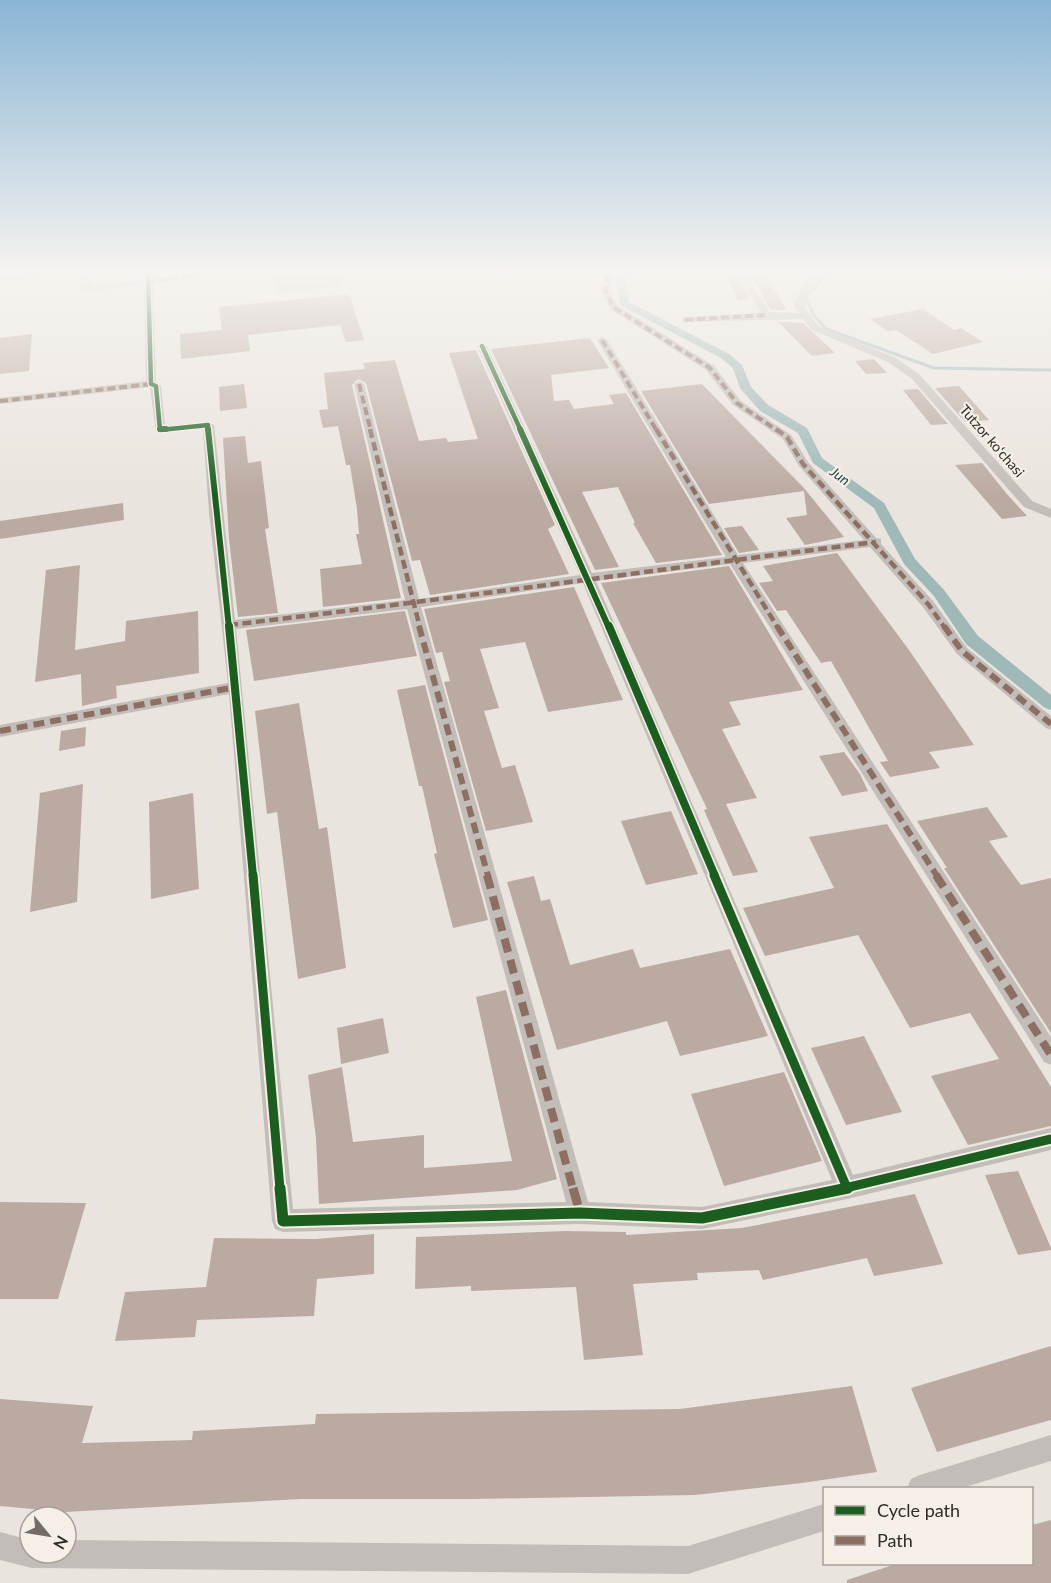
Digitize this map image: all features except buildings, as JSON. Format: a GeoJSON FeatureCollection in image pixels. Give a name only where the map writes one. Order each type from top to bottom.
{"type":"FeatureCollection","features":[{"type":"Feature","properties":{"kind":"street"},"geometry":{"type":"LineString","coordinates":[[150,348],[151,384]]}},
{"type":"Feature","properties":{"kind":"street"},"geometry":{"type":"LineString","coordinates":[[483,348],[588,578],[847,1188]]}},
{"type":"Feature","properties":{"kind":"street"},"geometry":{"type":"LineString","coordinates":[[607,348],[735,561],[1051,1055]]}},
{"type":"Feature","properties":{"kind":"street"},"geometry":{"type":"LineString","coordinates":[[677,348],[710,369],[737,403],[787,437],[803,464],[876,542],[928,604],[962,651],[1051,724]]}},
{"type":"Feature","properties":{"kind":"street","name":"Tutzor ko‘chasi"},"geometry":{"type":"LineString","coordinates":[[863,348],[892,360],[916,377],[1028,504],[1051,514]]}},
{"type":"Feature","properties":{"kind":"street"},"geometry":{"type":"LineString","coordinates":[[0,401],[151,384],[156,386],[160,430],[208,425],[236,687],[283,1221],[580,1213],[702,1218],[847,1188],[1051,1139]]}},
{"type":"Feature","properties":{"kind":"street"},"geometry":{"type":"LineString","coordinates":[[359,384],[413,604],[580,1213]]}},
{"type":"Feature","properties":{"kind":"street"},"geometry":{"type":"LineString","coordinates":[[229,625],[413,604],[588,578],[876,542]]}},
{"type":"Feature","properties":{"kind":"street"},"geometry":{"type":"LineString","coordinates":[[0,731],[236,687]]}},
{"type":"Feature","properties":{"kind":"street"},"geometry":{"type":"LineString","coordinates":[[923,1487],[1051,1448]]}},
{"type":"Feature","properties":{"kind":"street"},"geometry":{"type":"LineString","coordinates":[[0,1546],[32,1554],[688,1560],[823,1519]]}},
{"type":"Feature","properties":{"kind":"waterway","name":"Jun"},"geometry":{"type":"LineString","coordinates":[[710,348],[725,356],[738,367],[746,388],[764,408],[803,431],[817,460],[879,506],[909,561],[939,593],[972,640],[1051,704]]}},
{"type":"Feature","properties":{"kind":"waterway"},"geometry":{"type":"LineString","coordinates":[[878,348],[934,368],[1051,370]]}},
{"type":"Feature","properties":{"kind":"marked path"},"geometry":{"type":"LineString","coordinates":[[607,348],[735,561],[1051,1055]]}},
{"type":"Feature","properties":{"kind":"marked path"},"geometry":{"type":"LineString","coordinates":[[678,348],[710,368],[737,403],[787,437],[803,464],[928,604],[962,651],[1051,724]]}},
{"type":"Feature","properties":{"kind":"marked path"},"geometry":{"type":"LineString","coordinates":[[0,401],[151,384]]}},
{"type":"Feature","properties":{"kind":"marked path"},"geometry":{"type":"LineString","coordinates":[[359,384],[413,604],[580,1213]]}},
{"type":"Feature","properties":{"kind":"marked path"},"geometry":{"type":"LineString","coordinates":[[229,625],[413,604],[588,578],[876,542]]}},
{"type":"Feature","properties":{"kind":"marked path"},"geometry":{"type":"LineString","coordinates":[[0,731],[236,687]]}},
{"type":"Feature","properties":{"kind":"cycle path"},"geometry":{"type":"LineString","coordinates":[[150,348],[151,384],[156,386],[160,430],[208,425],[215,512],[236,687],[283,1221],[580,1213],[702,1218],[847,1188],[1051,1139]]}},
{"type":"Feature","properties":{"kind":"cycle path"},"geometry":{"type":"LineString","coordinates":[[483,348],[588,578],[847,1188]]}}]}
